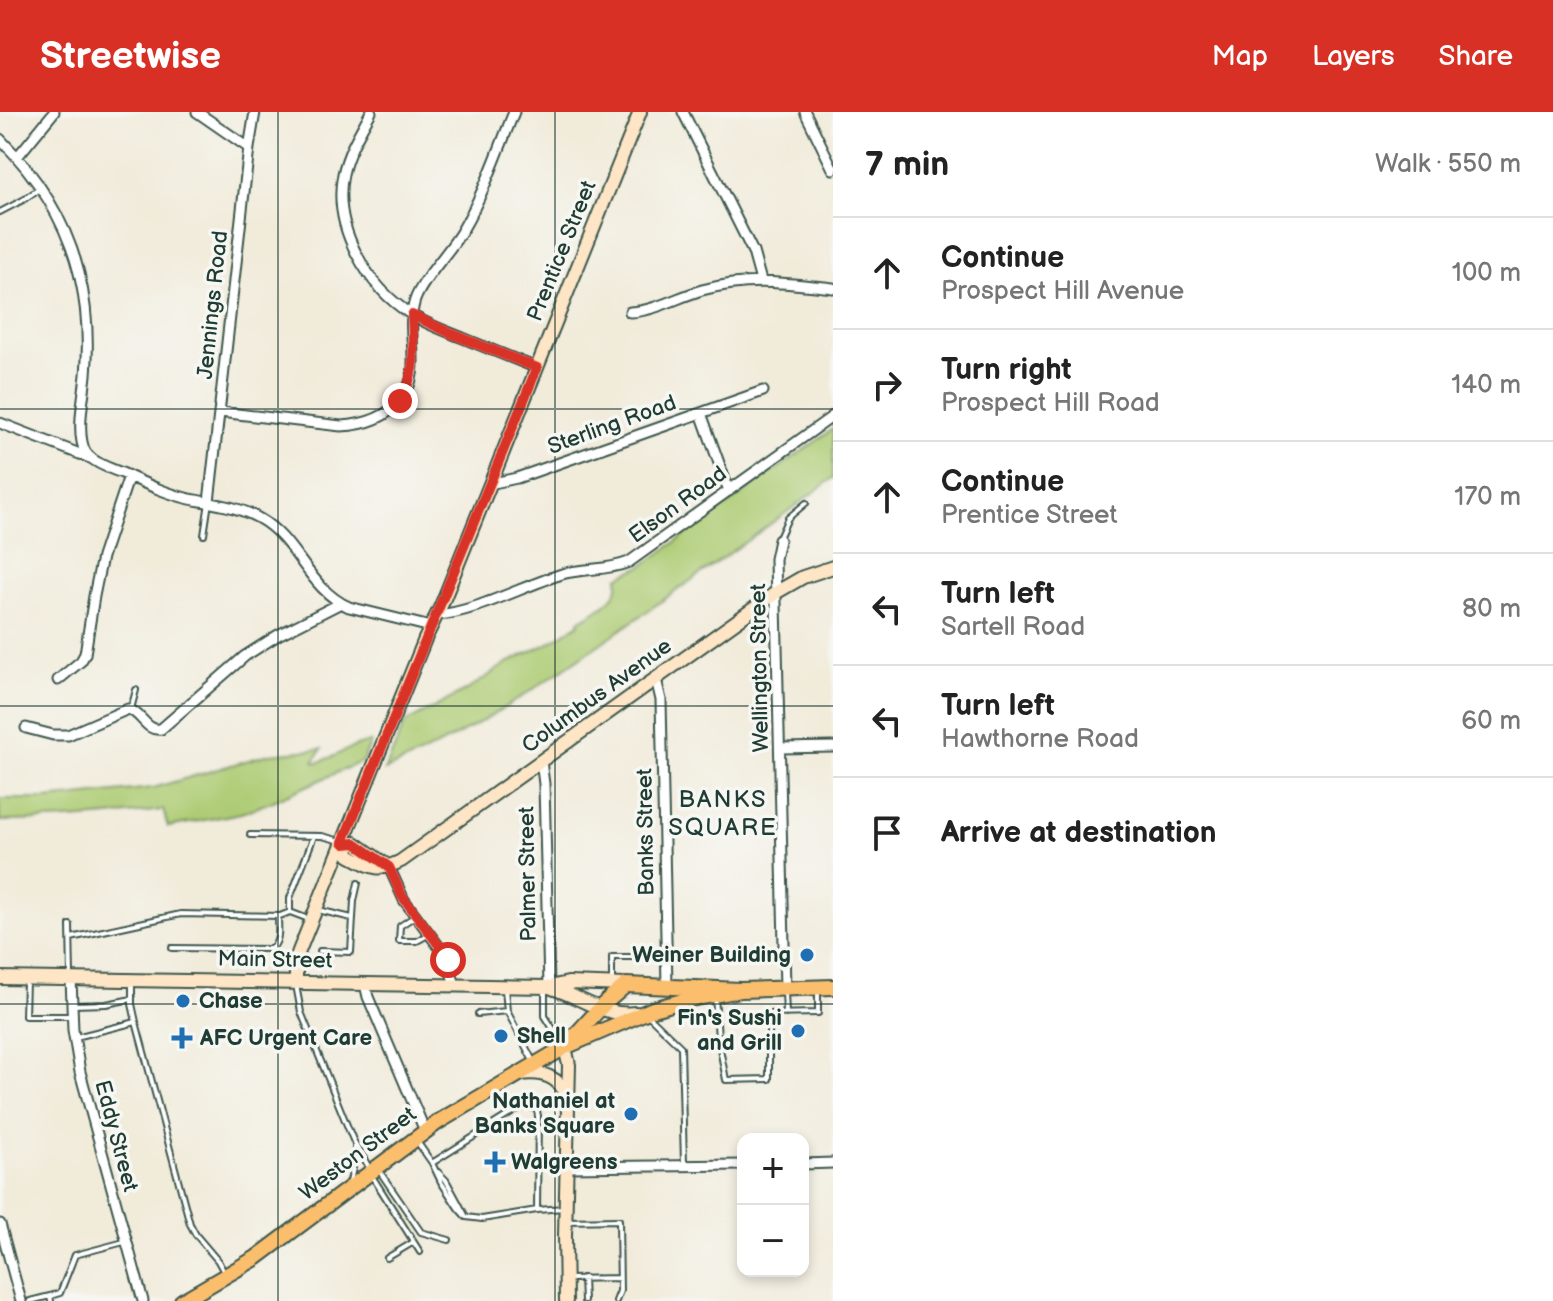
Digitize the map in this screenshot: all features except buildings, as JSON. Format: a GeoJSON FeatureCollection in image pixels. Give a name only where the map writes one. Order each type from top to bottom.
{"type":"FeatureCollection","features":[{"type":"Feature","properties":{"kind":"main road","name":"Main Street"},"geometry":{"type":"LineString","coordinates":[[612,998],[667,986],[741,990],[825,987]]}},
{"type":"Feature","properties":{"kind":"main road","name":"Main Street"},"geometry":{"type":"LineString","coordinates":[[646,1011],[741,990]]}},
{"type":"Feature","properties":{"kind":"main road","name":"Weston Street"},"geometry":{"type":"LineString","coordinates":[[565,1047],[612,998]]}},
{"type":"Feature","properties":{"kind":"main road","name":"Weston Street"},"geometry":{"type":"LineString","coordinates":[[182,1301],[256,1258],[463,1106],[565,1047],[646,1011]]}},
{"type":"Feature","properties":{"kind":"street"},"geometry":{"type":"LineString","coordinates":[[18,156],[54,112]]}},
{"type":"Feature","properties":{"kind":"street"},"geometry":{"type":"LineString","coordinates":[[197,112],[249,148]]}},
{"type":"Feature","properties":{"kind":"street","name":"Jennings Road"},"geometry":{"type":"LineString","coordinates":[[209,502],[255,112]]}},
{"type":"Feature","properties":{"kind":"street"},"geometry":{"type":"LineString","coordinates":[[371,112],[343,171],[341,188],[344,224],[350,242],[373,278],[412,315],[537,368]]}},
{"type":"Feature","properties":{"kind":"street"},"geometry":{"type":"LineString","coordinates":[[220,412],[341,426],[373,420],[400,401],[409,387],[414,357],[414,302],[473,211],[514,112]]}},
{"type":"Feature","properties":{"kind":"street","name":"Prentice Street"},"geometry":{"type":"LineString","coordinates":[[296,983],[297,957],[313,915],[640,112]]}},
{"type":"Feature","properties":{"kind":"street"},"geometry":{"type":"LineString","coordinates":[[683,112],[753,252],[761,281]]}},
{"type":"Feature","properties":{"kind":"street"},"geometry":{"type":"LineString","coordinates":[[805,112],[833,169]]}},
{"type":"Feature","properties":{"kind":"street"},"geometry":{"type":"LineString","coordinates":[[0,139],[18,156],[41,188],[64,228],[78,271],[87,345],[81,431],[85,451],[90,458]]}},
{"type":"Feature","properties":{"kind":"street"},"geometry":{"type":"LineString","coordinates":[[630,312],[648,310],[712,288],[761,281],[833,288]]}},
{"type":"Feature","properties":{"kind":"street","name":"Sterling Road"},"geometry":{"type":"LineString","coordinates":[[489,484],[517,478],[763,391]]}},
{"type":"Feature","properties":{"kind":"street","name":"Sterling Road"},"geometry":{"type":"LineString","coordinates":[[701,413],[729,491]]}},
{"type":"Feature","properties":{"kind":"street","name":"Elson Road"},"geometry":{"type":"LineString","coordinates":[[434,621],[561,575],[608,569],[629,562],[833,416]]}},
{"type":"Feature","properties":{"kind":"street"},"geometry":{"type":"LineString","coordinates":[[0,423],[175,495],[248,513],[264,522],[287,543],[319,585],[349,607],[434,621]]}},
{"type":"Feature","properties":{"kind":"street"},"geometry":{"type":"LineString","coordinates":[[58,680],[85,654],[98,574],[129,476]]}},
{"type":"Feature","properties":{"kind":"street","name":"Wellington Street"},"geometry":{"type":"LineString","coordinates":[[779,540],[775,559],[785,988]]}},
{"type":"Feature","properties":{"kind":"street","name":"Columbus Avenue"},"geometry":{"type":"LineString","coordinates":[[389,867],[777,592],[810,574],[833,567]]}},
{"type":"Feature","properties":{"kind":"street"},"geometry":{"type":"LineString","coordinates":[[26,728],[53,735],[68,735],[131,709],[153,730],[163,728],[245,656],[278,635],[341,603]]}},
{"type":"Feature","properties":{"kind":"street","name":"Banks Street"},"geometry":{"type":"LineString","coordinates":[[656,679],[661,700],[667,986]]}},
{"type":"Feature","properties":{"kind":"street"},"geometry":{"type":"LineString","coordinates":[[780,748],[833,747]]}},
{"type":"Feature","properties":{"kind":"street","name":"Palmer Street"},"geometry":{"type":"LineString","coordinates":[[541,761],[547,987]]}},
{"type":"Feature","properties":{"kind":"street"},"geometry":{"type":"LineString","coordinates":[[344,843],[349,855],[369,867],[389,867],[402,896],[446,956],[455,985]]}},
{"type":"Feature","properties":{"kind":"street","name":"Main Street"},"geometry":{"type":"LineString","coordinates":[[0,978],[547,987],[612,998]]}},
{"type":"Feature","properties":{"kind":"street","name":"Eddy Street"},"geometry":{"type":"LineString","coordinates":[[71,978],[74,1038],[80,1072],[143,1301]]}},
{"type":"Feature","properties":{"kind":"street","name":"Main Street"},"geometry":{"type":"LineString","coordinates":[[547,987],[568,983],[596,984],[630,1014],[646,1011]]}},
{"type":"Feature","properties":{"kind":"street"},"geometry":{"type":"LineString","coordinates":[[365,984],[420,1135]]}},
{"type":"Feature","properties":{"kind":"street"},"geometry":{"type":"LineString","coordinates":[[605,1029],[610,1022],[612,998]]}},
{"type":"Feature","properties":{"kind":"street"},"geometry":{"type":"LineString","coordinates":[[565,1047],[569,1060],[566,1301]]}},
{"type":"Feature","properties":{"kind":"street"},"geometry":{"type":"LineString","coordinates":[[514,1076],[528,1073],[550,1077],[563,1087],[568,1103]]}},
{"type":"Feature","properties":{"kind":"street"},"geometry":{"type":"LineString","coordinates":[[809,1164],[833,1163]]}},
{"type":"Feature","properties":{"kind":"street"},"geometry":{"type":"LineString","coordinates":[[566,1167],[737,1165]]}},
{"type":"Feature","properties":{"kind":"street"},"geometry":{"type":"LineString","coordinates":[[1,1231],[21,1301]]}},
{"type":"Feature","properties":{"kind":"lane"},"geometry":{"type":"LineString","coordinates":[[0,212],[41,188]]}},
{"type":"Feature","properties":{"kind":"lane"},"geometry":{"type":"LineString","coordinates":[[204,535],[209,502]]}},
{"type":"Feature","properties":{"kind":"lane"},"geometry":{"type":"LineString","coordinates":[[779,540],[788,518],[806,503]]}},
{"type":"Feature","properties":{"kind":"lane"},"geometry":{"type":"LineString","coordinates":[[131,709],[136,690]]}},
{"type":"Feature","properties":{"kind":"lane"},"geometry":{"type":"LineString","coordinates":[[250,835],[329,837],[344,843]]}},
{"type":"Feature","properties":{"kind":"lane"},"geometry":{"type":"LineString","coordinates":[[290,912],[291,895],[314,836]]}},
{"type":"Feature","properties":{"kind":"lane"},"geometry":{"type":"LineString","coordinates":[[320,951],[351,952],[358,883]]}},
{"type":"Feature","properties":{"kind":"lane"},"geometry":{"type":"LineString","coordinates":[[71,938],[178,914],[278,916],[290,912],[353,918]]}},
{"type":"Feature","properties":{"kind":"lane"},"geometry":{"type":"LineString","coordinates":[[416,915],[400,926],[399,941],[417,941],[430,934]]}},
{"type":"Feature","properties":{"kind":"lane"},"geometry":{"type":"LineString","coordinates":[[172,948],[270,949],[277,942],[278,916]]}},
{"type":"Feature","properties":{"kind":"lane"},"geometry":{"type":"LineString","coordinates":[[70,925],[71,978]]}},
{"type":"Feature","properties":{"kind":"lane"},"geometry":{"type":"LineString","coordinates":[[612,998],[612,957],[666,957]]}},
{"type":"Feature","properties":{"kind":"lane"},"geometry":{"type":"LineString","coordinates":[[26,978],[25,1016],[72,1011],[132,999]]}},
{"type":"Feature","properties":{"kind":"lane"},"geometry":{"type":"LineString","coordinates":[[132,979],[136,1022],[190,1224],[226,1276]]}},
{"type":"Feature","properties":{"kind":"lane"},"geometry":{"type":"LineString","coordinates":[[296,983],[301,1012],[353,1140],[419,1231],[449,1240]]}},
{"type":"Feature","properties":{"kind":"lane"},"geometry":{"type":"LineString","coordinates":[[505,986],[507,1011],[535,1064]]}},
{"type":"Feature","properties":{"kind":"lane"},"geometry":{"type":"LineString","coordinates":[[547,987],[545,1016],[565,1047]]}},
{"type":"Feature","properties":{"kind":"lane"},"geometry":{"type":"LineString","coordinates":[[715,994],[718,1038],[726,1080],[769,1079],[769,1014],[818,1013],[825,987]]}},
{"type":"Feature","properties":{"kind":"lane"},"geometry":{"type":"LineString","coordinates":[[785,988],[786,1014]]}},
{"type":"Feature","properties":{"kind":"lane"},"geometry":{"type":"LineString","coordinates":[[478,1014],[507,1011]]}},
{"type":"Feature","properties":{"kind":"lane"},"geometry":{"type":"LineString","coordinates":[[646,1011],[681,1047],[684,1166]]}},
{"type":"Feature","properties":{"kind":"lane"},"geometry":{"type":"LineString","coordinates":[[74,1038],[136,1022]]}},
{"type":"Feature","properties":{"kind":"lane"},"geometry":{"type":"LineString","coordinates":[[432,1163],[518,1109],[533,1108],[538,1116],[537,1210]]}},
{"type":"Feature","properties":{"kind":"lane"},"geometry":{"type":"LineString","coordinates":[[420,1135],[436,1171],[466,1217],[482,1219],[537,1210],[619,1220],[619,1294],[616,1301]]}},
{"type":"Feature","properties":{"kind":"lane"},"geometry":{"type":"LineString","coordinates":[[347,1190],[355,1159],[353,1140]]}},
{"type":"Feature","properties":{"kind":"lane"},"geometry":{"type":"LineString","coordinates":[[373,1170],[420,1252]]}},
{"type":"Feature","properties":{"kind":"lane"},"geometry":{"type":"LineString","coordinates":[[30,1301],[51,1299],[60,1293],[75,1255],[126,1241]]}},
{"type":"Feature","properties":{"kind":"lane"},"geometry":{"type":"LineString","coordinates":[[387,1258],[413,1242]]}},
{"type":"Feature","properties":{"kind":"lane"},"geometry":{"type":"LineString","coordinates":[[583,1278],[584,1301]]}},
{"type":"Feature","properties":{"kind":"lane"},"geometry":{"type":"LineString","coordinates":[[565,1279],[619,1278]]}},
{"type":"Feature","properties":{"kind":"green space"},"geometry":{"type":"Polygon","coordinates":[[[833,429],[833,478],[529,692],[473,727],[385,770],[405,723],[579,624],[612,598],[618,577],[642,566],[833,429]]]}},
{"type":"Feature","properties":{"kind":"green space"},"geometry":{"type":"Polygon","coordinates":[[[371,742],[363,761],[241,813],[168,827],[163,810],[82,818],[0,821],[0,799],[46,799],[153,788],[269,754],[322,749],[314,761],[316,763],[371,742]]]}},
{"type":"Feature","properties":{"kind":"place","name":"Weiner Building"},"geometry":{"type":"Point","coordinates":[807,955]}},
{"type":"Feature","properties":{"kind":"place","name":"Chase"},"geometry":{"type":"Point","coordinates":[183,1001]}},
{"type":"Feature","properties":{"kind":"place","name":"Fin's Sushi and Grill"},"geometry":{"type":"Point","coordinates":[798,1031]}},
{"type":"Feature","properties":{"kind":"place","name":"Shell"},"geometry":{"type":"Point","coordinates":[501,1036]}},
{"type":"Feature","properties":{"kind":"place","name":"AFC Urgent Care"},"geometry":{"type":"Point","coordinates":[182,1038]}},
{"type":"Feature","properties":{"kind":"place","name":"Nathaniel at Banks Square"},"geometry":{"type":"Point","coordinates":[631,1114]}},
{"type":"Feature","properties":{"kind":"place","name":"Walgreens"},"geometry":{"type":"Point","coordinates":[495,1162]}},
{"type":"Feature","properties":{"kind":"district","name":"BANKS SQUARE"},"geometry":{"type":"Point","coordinates":[723,813]}},
{"type":"Feature","properties":{"kind":"route"},"geometry":{"type":"LineString","coordinates":[[400,401],[409,387],[413,371],[412,315],[537,368],[343,842],[355,843],[389,867],[402,896],[448,960]]}}]}
